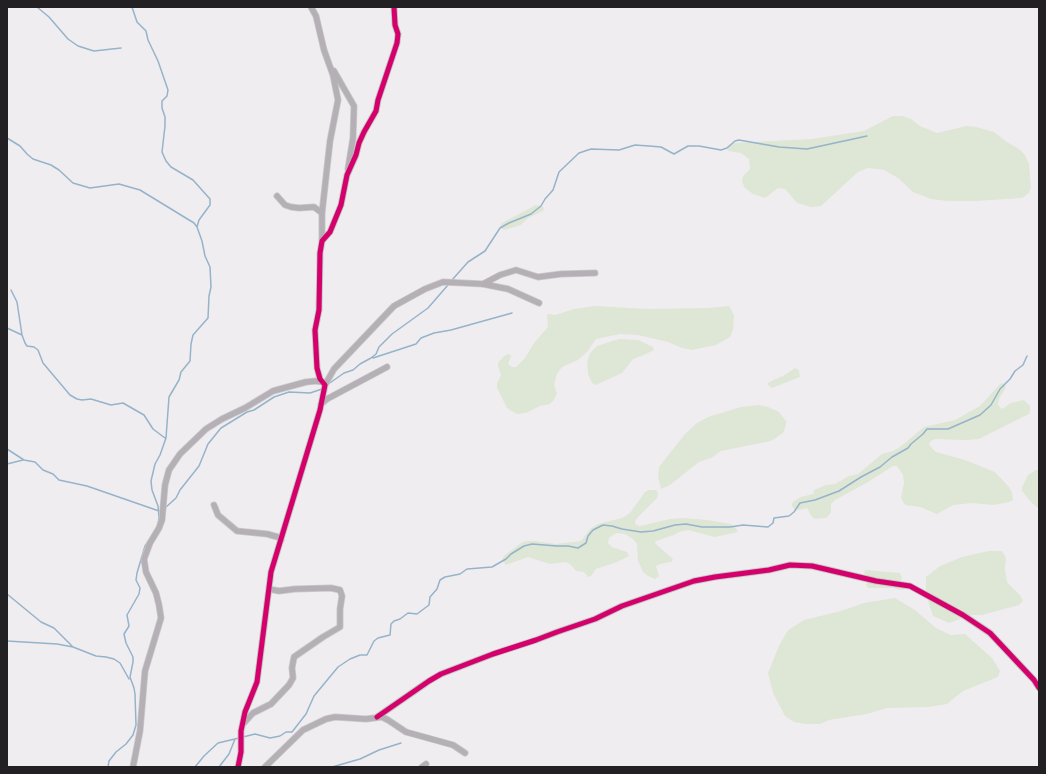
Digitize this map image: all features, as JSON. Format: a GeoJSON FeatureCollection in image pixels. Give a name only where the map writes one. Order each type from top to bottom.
{"type":"FeatureCollection","features":[{"type":"Feature","properties":{"kind":"street"},"geometry":{"type":"LineString","coordinates":[[311,7],[316,16],[333,75],[338,100],[330,141],[322,213],[319,310],[315,330],[317,368],[320,379],[324,384]]}},
{"type":"Feature","properties":{"kind":"street"},"geometry":{"type":"LineString","coordinates":[[347,175],[356,156],[364,132],[376,112],[378,100],[397,43],[398,34],[395,26],[394,7]]}},
{"type":"Feature","properties":{"kind":"street"},"geometry":{"type":"LineString","coordinates":[[322,241],[330,232],[340,205],[353,138],[354,106],[328,60]]}},
{"type":"Feature","properties":{"kind":"street"},"geometry":{"type":"LineString","coordinates":[[278,196],[285,205],[299,208],[314,207],[322,213]]}},
{"type":"Feature","properties":{"kind":"street"},"geometry":{"type":"LineString","coordinates":[[483,284],[500,275],[516,270],[538,277],[561,274],[595,273]]}},
{"type":"Feature","properties":{"kind":"street"},"geometry":{"type":"LineString","coordinates":[[238,767],[241,752],[241,731],[245,712],[257,682],[268,589],[321,404],[324,384],[334,369],[394,306],[425,289],[443,282],[483,284],[508,289],[539,303]]}},
{"type":"Feature","properties":{"kind":"street"},"geometry":{"type":"LineString","coordinates":[[321,404],[327,399],[387,367]]}},
{"type":"Feature","properties":{"kind":"street"},"geometry":{"type":"LineString","coordinates":[[133,767],[140,731],[145,671],[161,618],[160,605],[146,572],[144,559],[150,543],[160,528],[165,485],[169,470],[180,454],[206,429],[222,419],[245,408],[273,391],[306,382],[316,381],[324,384]]}},
{"type":"Feature","properties":{"kind":"street"},"geometry":{"type":"LineString","coordinates":[[214,505],[218,515],[237,531],[267,534],[278,537],[281,540]]}},
{"type":"Feature","properties":{"kind":"street"},"geometry":{"type":"LineString","coordinates":[[377,718],[441,674],[493,654],[595,619],[622,606],[694,582],[715,577],[769,570],[790,565],[812,566],[876,581],[910,586],[963,615],[990,633],[1034,680],[1039,688]]}},
{"type":"Feature","properties":{"kind":"street"},"geometry":{"type":"LineString","coordinates":[[243,724],[253,713],[271,704],[289,685],[293,678],[292,668],[294,658],[323,637],[340,627],[342,596],[340,590],[331,588],[279,591],[268,589]]}},
{"type":"Feature","properties":{"kind":"street"},"geometry":{"type":"LineString","coordinates":[[265,767],[303,730],[326,719],[335,717],[356,719],[382,717],[406,732],[453,745],[465,753]]}},
{"type":"Feature","properties":{"kind":"green space"},"geometry":{"type":"Polygon","coordinates":[[[893,116],[902,116],[911,119],[920,126],[937,133],[966,126],[994,132],[1019,149],[1025,155],[1029,164],[1031,187],[1029,193],[1022,198],[975,201],[947,201],[931,199],[913,192],[898,178],[884,170],[868,168],[858,172],[821,206],[811,207],[797,203],[785,189],[778,188],[765,198],[753,194],[745,188],[742,182],[743,176],[750,169],[749,159],[741,153],[728,151],[727,146],[732,143],[812,139],[864,131],[893,116]]]}},
{"type":"Feature","properties":{"kind":"green space"},"geometry":{"type":"Polygon","coordinates":[[[536,205],[542,206],[544,208],[543,211],[528,218],[521,225],[504,230],[500,226],[502,223],[536,205]]]}},
{"type":"Feature","properties":{"kind":"green space"},"geometry":{"type":"Polygon","coordinates":[[[595,306],[647,309],[708,308],[729,306],[734,315],[733,330],[730,337],[716,345],[692,350],[682,348],[668,342],[638,335],[620,334],[596,339],[587,352],[578,360],[562,367],[557,374],[554,385],[557,393],[554,400],[550,404],[540,406],[526,413],[517,414],[507,408],[497,388],[497,383],[501,375],[498,363],[504,356],[509,354],[511,356],[508,364],[512,367],[516,367],[525,358],[534,343],[548,327],[547,315],[555,315],[574,309],[595,306]]]}},
{"type":"Feature","properties":{"kind":"green space"},"geometry":{"type":"Polygon","coordinates":[[[619,339],[638,340],[653,347],[654,350],[633,359],[622,373],[596,385],[592,383],[588,374],[587,362],[590,353],[597,346],[619,339]]]}},
{"type":"Feature","properties":{"kind":"green space"},"geometry":{"type":"Polygon","coordinates":[[[795,368],[799,370],[800,377],[772,388],[768,385],[771,381],[783,376],[795,368]]]}},
{"type":"Feature","properties":{"kind":"green space"},"geometry":{"type":"Polygon","coordinates":[[[1003,383],[1006,387],[999,399],[999,406],[1002,409],[1011,403],[1024,400],[1030,406],[1029,414],[979,439],[935,439],[929,444],[936,452],[965,460],[995,472],[1009,487],[1012,492],[1013,500],[994,505],[972,503],[953,505],[937,514],[920,507],[906,505],[903,502],[901,498],[904,483],[903,475],[897,466],[893,466],[835,500],[831,504],[831,513],[826,518],[815,519],[812,517],[807,508],[799,510],[794,509],[792,506],[794,501],[801,497],[813,494],[814,490],[826,485],[835,484],[849,476],[858,474],[882,454],[900,447],[924,427],[955,420],[980,406],[1000,384],[1003,383]]]}},
{"type":"Feature","properties":{"kind":"green space"},"geometry":{"type":"Polygon","coordinates":[[[758,405],[768,407],[779,412],[786,421],[783,433],[771,441],[721,451],[711,458],[699,462],[670,485],[661,489],[658,477],[659,467],[685,434],[697,423],[708,417],[741,407],[758,405]]]}},
{"type":"Feature","properties":{"kind":"green space"},"geometry":{"type":"Polygon","coordinates":[[[1036,470],[1039,470],[1039,509],[1022,491],[1022,487],[1028,475],[1036,470]]]}},
{"type":"Feature","properties":{"kind":"green space"},"geometry":{"type":"Polygon","coordinates":[[[649,490],[656,490],[658,493],[657,498],[638,517],[635,521],[636,525],[640,526],[670,519],[684,518],[731,524],[738,532],[715,537],[688,530],[656,541],[655,543],[673,559],[671,562],[656,566],[659,576],[655,579],[643,572],[638,561],[637,544],[633,539],[625,534],[617,533],[609,538],[608,543],[612,547],[627,552],[629,556],[596,569],[591,576],[588,577],[584,572],[576,571],[566,562],[550,564],[528,557],[506,565],[502,560],[504,556],[526,541],[556,544],[581,541],[590,529],[598,524],[622,518],[630,513],[645,492],[649,490]]]}},
{"type":"Feature","properties":{"kind":"green space"},"geometry":{"type":"Polygon","coordinates":[[[989,551],[1002,551],[1006,558],[1005,569],[1007,582],[1020,595],[1023,601],[1019,605],[982,615],[972,615],[949,623],[933,616],[926,590],[926,577],[940,566],[962,557],[989,551]]]}},
{"type":"Feature","properties":{"kind":"green space"},"geometry":{"type":"Polygon","coordinates":[[[865,570],[900,573],[902,578],[900,582],[906,589],[868,588],[866,585],[870,578],[864,573],[865,570]]]}},
{"type":"Feature","properties":{"kind":"green space"},"geometry":{"type":"Polygon","coordinates":[[[895,598],[915,610],[936,628],[951,635],[965,634],[992,658],[1000,671],[998,677],[963,691],[947,704],[929,707],[887,708],[867,714],[829,720],[820,724],[794,722],[785,716],[773,693],[768,673],[779,646],[788,630],[804,620],[841,611],[864,603],[895,598]]]}},
{"type":"Feature","properties":{"kind":"waterway"},"geometry":{"type":"LineString","coordinates":[[37,7],[49,17],[68,39],[78,46],[94,51],[121,48]]}},
{"type":"Feature","properties":{"kind":"waterway"},"geometry":{"type":"LineString","coordinates":[[132,7],[137,22],[146,31],[148,40],[158,61],[168,90],[167,96],[162,101],[162,108],[165,117],[162,152],[166,161],[171,167],[193,180],[210,199],[210,205],[199,220],[197,227],[205,256],[210,267],[211,287],[208,318],[193,335],[190,361],[181,372],[179,380],[169,397],[166,438],[155,464],[151,481],[152,490],[158,506],[158,524]]}},
{"type":"Feature","properties":{"kind":"waterway"},"geometry":{"type":"LineString","coordinates":[[452,280],[468,262],[485,251],[500,228],[531,214],[541,206],[553,190],[559,172],[579,153],[591,149],[619,150],[635,145],[661,147],[674,154],[688,146],[699,146],[721,150],[739,140],[779,147],[807,149],[867,136]]}},
{"type":"Feature","properties":{"kind":"waterway"},"geometry":{"type":"LineString","coordinates":[[7,138],[20,146],[33,159],[51,165],[59,170],[73,183],[90,188],[119,184],[140,190],[194,223],[197,227]]}},
{"type":"Feature","properties":{"kind":"waterway"},"geometry":{"type":"LineString","coordinates":[[327,385],[344,373],[353,370],[376,354],[379,347],[392,334],[428,308],[448,285]]}},
{"type":"Feature","properties":{"kind":"waterway"},"geometry":{"type":"LineString","coordinates":[[11,290],[17,302],[22,335],[25,343],[27,346],[34,347],[38,350],[43,363],[70,395],[77,399],[91,399],[111,405],[123,403],[144,415],[153,429],[165,438]]}},
{"type":"Feature","properties":{"kind":"waterway"},"geometry":{"type":"LineString","coordinates":[[373,358],[416,344],[421,338],[434,333],[451,330],[512,313]]}},
{"type":"Feature","properties":{"kind":"waterway"},"geometry":{"type":"LineString","coordinates":[[7,328],[22,335]]}},
{"type":"Feature","properties":{"kind":"waterway"},"geometry":{"type":"LineString","coordinates":[[243,737],[255,734],[270,738],[280,736],[286,732],[292,732],[306,714],[314,696],[338,667],[350,659],[360,655],[367,655],[374,641],[378,638],[390,635],[391,624],[394,621],[400,619],[408,613],[417,614],[429,605],[430,597],[437,589],[440,580],[445,577],[460,574],[467,569],[492,567],[524,546],[532,544],[578,548],[586,543],[588,536],[593,530],[603,525],[641,532],[686,524],[702,527],[730,527],[743,525],[768,527],[773,523],[774,518],[789,516],[794,512],[800,503],[815,500],[839,491],[880,467],[892,457],[908,448],[927,429],[948,429],[980,415],[991,405],[1000,389],[1010,379],[1015,371],[1023,365],[1027,356]]}},
{"type":"Feature","properties":{"kind":"waterway"},"geometry":{"type":"LineString","coordinates":[[165,508],[176,498],[180,490],[199,466],[208,444],[221,428],[274,397],[289,392],[310,393],[322,389]]}},
{"type":"Feature","properties":{"kind":"waterway"},"geometry":{"type":"LineString","coordinates":[[7,449],[24,460],[35,462],[43,470],[53,474],[59,480],[87,486],[159,511],[162,510]]}},
{"type":"Feature","properties":{"kind":"waterway"},"geometry":{"type":"LineString","coordinates":[[7,464],[23,460]]}},
{"type":"Feature","properties":{"kind":"waterway"},"geometry":{"type":"LineString","coordinates":[[108,767],[109,761],[116,752],[126,744],[133,735],[136,725],[135,694],[130,677],[133,657],[126,643],[124,634],[129,626],[127,615],[139,594],[140,588],[136,580],[137,573],[145,546],[149,540]]}},
{"type":"Feature","properties":{"kind":"waterway"},"geometry":{"type":"LineString","coordinates":[[7,594],[41,622],[54,628],[73,647],[96,656],[114,659],[120,663],[129,679]]}},
{"type":"Feature","properties":{"kind":"waterway"},"geometry":{"type":"LineString","coordinates":[[7,641],[57,644],[73,647]]}},
{"type":"Feature","properties":{"kind":"waterway"},"geometry":{"type":"LineString","coordinates":[[195,767],[218,743],[239,738]]}},
{"type":"Feature","properties":{"kind":"waterway"},"geometry":{"type":"LineString","coordinates":[[219,767],[229,754],[235,739]]}},
{"type":"Feature","properties":{"kind":"waterway"},"geometry":{"type":"LineString","coordinates":[[332,767],[360,759],[379,750],[401,743]]}},
{"type":"Feature","properties":{"kind":"cycle path"},"geometry":{"type":"LineString","coordinates":[[238,767],[241,752],[241,731],[245,712],[257,682],[271,572],[320,410],[325,385],[320,379],[317,368],[315,330],[319,310],[320,253],[322,241],[330,232],[341,205],[347,175],[356,155],[359,143],[376,111],[378,100],[397,43],[398,34],[395,25],[394,7]]}},
{"type":"Feature","properties":{"kind":"cycle path"},"geometry":{"type":"LineString","coordinates":[[377,717],[441,674],[493,654],[595,619],[622,606],[694,581],[769,570],[790,565],[812,566],[876,581],[910,586],[963,615],[990,633],[1034,680],[1039,688]]}}]}
